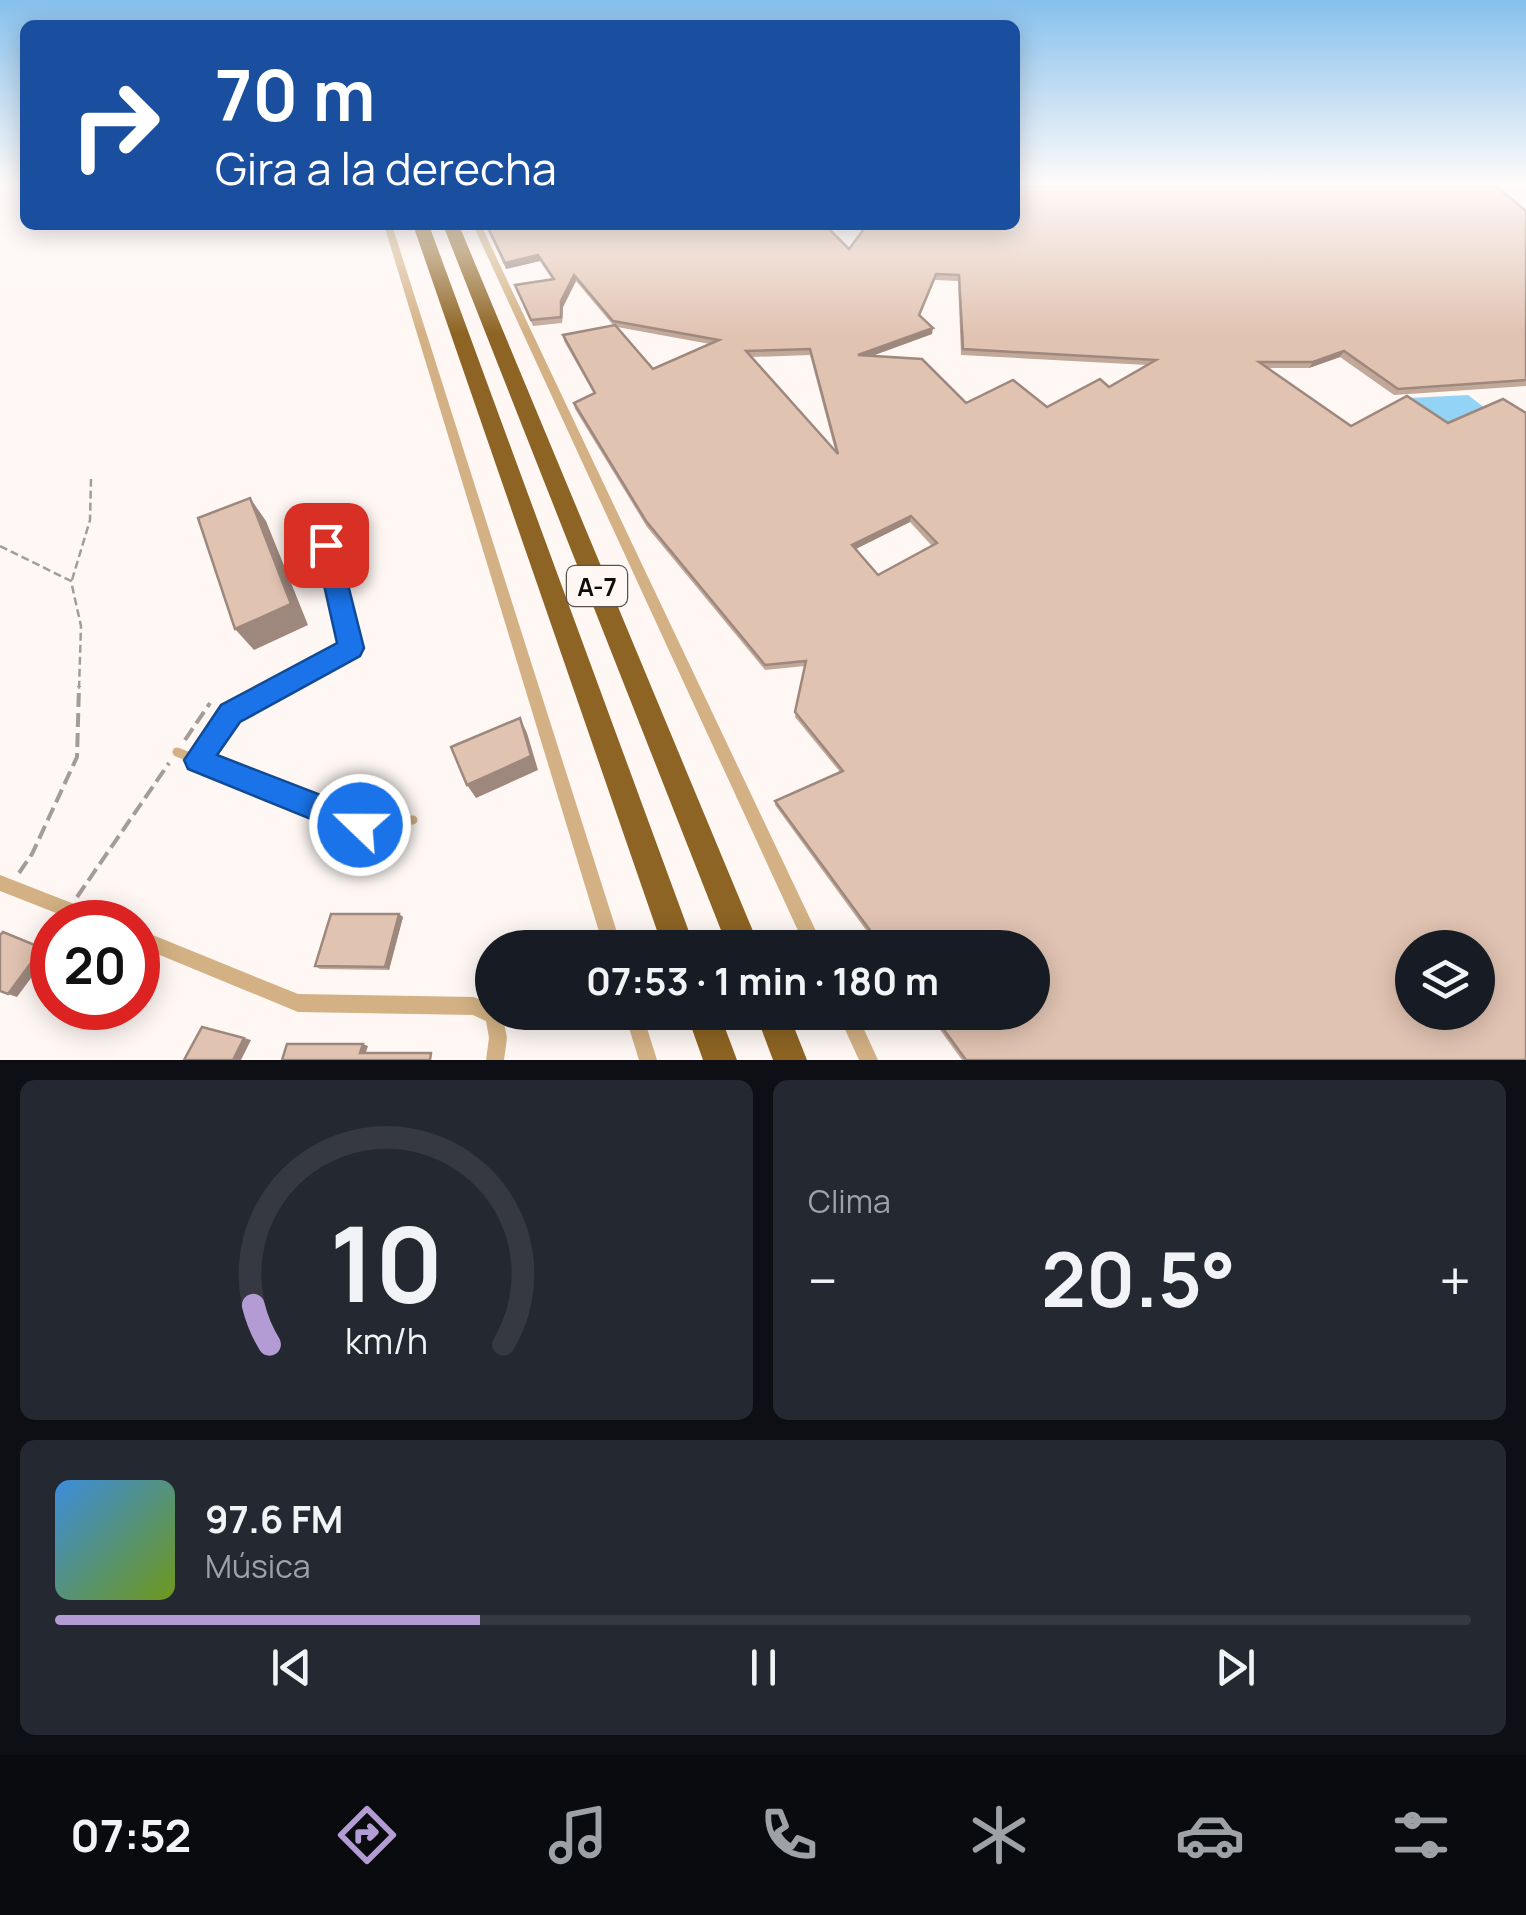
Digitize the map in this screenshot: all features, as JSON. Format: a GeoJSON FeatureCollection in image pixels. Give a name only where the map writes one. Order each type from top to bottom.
{"type":"FeatureCollection","features":[{"type":"Feature","properties":{"kind":"highway","name":"A-7"},"geometry":{"type":"LineString","coordinates":[[424,234],[673,930]]}},
{"type":"Feature","properties":{"kind":"highway","name":"A-7"},"geometry":{"type":"LineString","coordinates":[[455,234],[737,930]]}},
{"type":"Feature","properties":{"kind":"highway"},"geometry":{"type":"LineString","coordinates":[[708,1030],[718,1060]]}},
{"type":"Feature","properties":{"kind":"highway"},"geometry":{"type":"LineString","coordinates":[[778,1030],[790,1060]]}},
{"type":"Feature","properties":{"kind":"street"},"geometry":{"type":"LineString","coordinates":[[391,234],[607,930]]}},
{"type":"Feature","properties":{"kind":"street"},"geometry":{"type":"LineString","coordinates":[[481,234],[807,930]]}},
{"type":"Feature","properties":{"kind":"street"},"geometry":{"type":"LineString","coordinates":[[5,885],[43,900]]}},
{"type":"Feature","properties":{"kind":"street"},"geometry":{"type":"LineString","coordinates":[[160,947],[298,1002],[474,1006],[494,1014],[498,1038],[495,1060]]}},
{"type":"Feature","properties":{"kind":"street"},"geometry":{"type":"LineString","coordinates":[[639,1030],[648,1060]]}},
{"type":"Feature","properties":{"kind":"street"},"geometry":{"type":"LineString","coordinates":[[854,1030],[868,1060]]}},
{"type":"Feature","properties":{"kind":"lane"},"geometry":{"type":"LineString","coordinates":[[198,760],[230,713],[351,648],[326,545]]}},
{"type":"Feature","properties":{"kind":"lane"},"geometry":{"type":"LineString","coordinates":[[177,752],[360,825],[413,820]]}},
{"type":"Feature","properties":{"kind":"path"},"geometry":{"type":"LineString","coordinates":[[5,885],[32,854],[76,757],[81,626],[71,581],[90,520],[91,479]]}},
{"type":"Feature","properties":{"kind":"path"},"geometry":{"type":"LineString","coordinates":[[0,546],[71,581]]}},
{"type":"Feature","properties":{"kind":"path"},"geometry":{"type":"LineString","coordinates":[[75,900],[210,703]]}},
{"type":"Feature","properties":{"kind":"water"},"geometry":{"type":"Polygon","coordinates":[[[1468,395],[1485,408],[1443,425],[1409,402],[1410,398],[1468,395]]]}},
{"type":"Feature","properties":{"kind":"building"},"geometry":{"type":"Polygon","coordinates":[[[491,234],[834,234],[849,249],[860,234],[1526,234],[1526,380],[1398,389],[1344,351],[1313,362],[1259,362],[1351,426],[1407,396],[1448,423],[1503,399],[1526,413],[1526,1060],[966,1060],[944,1030],[1050,1030],[1050,930],[870,930],[775,801],[843,771],[795,712],[806,661],[765,665],[646,521],[574,403],[595,393],[563,335],[615,325],[653,369],[719,340],[613,321],[574,275],[561,301],[561,317],[531,320],[515,285],[554,279],[538,255],[505,263],[491,234]],[[936,274],[919,315],[933,328],[858,355],[922,359],[966,403],[1013,380],[1047,407],[1100,379],[1109,387],[1156,360],[963,349],[959,275],[936,274]],[[810,349],[746,351],[838,454],[810,349]],[[911,516],[852,545],[878,575],[937,543],[911,516]]]}},
{"type":"Feature","properties":{"kind":"building"},"geometry":{"type":"Polygon","coordinates":[[[250,498],[291,604],[235,629],[198,518],[250,498]]]}},
{"type":"Feature","properties":{"kind":"building"},"geometry":{"type":"Polygon","coordinates":[[[520,718],[531,756],[467,785],[451,747],[520,718]]]}},
{"type":"Feature","properties":{"kind":"building"},"geometry":{"type":"Polygon","coordinates":[[[331,914],[399,914],[385,967],[315,966],[331,914]]]}},
{"type":"Feature","properties":{"kind":"building"},"geometry":{"type":"Polygon","coordinates":[[[3,932],[30,943],[30,964],[8,994],[0,991],[3,932]]]}},
{"type":"Feature","properties":{"kind":"building"},"geometry":{"type":"Polygon","coordinates":[[[202,1027],[244,1038],[233,1060],[184,1060],[202,1027]]]}},
{"type":"Feature","properties":{"kind":"building"},"geometry":{"type":"Polygon","coordinates":[[[287,1044],[363,1044],[360,1053],[431,1053],[430,1060],[282,1060],[287,1044]]]}},
{"type":"Feature","properties":{"kind":"route"},"geometry":{"type":"LineString","coordinates":[[326,545],[351,648],[230,713],[198,760],[360,825]]}}]}
